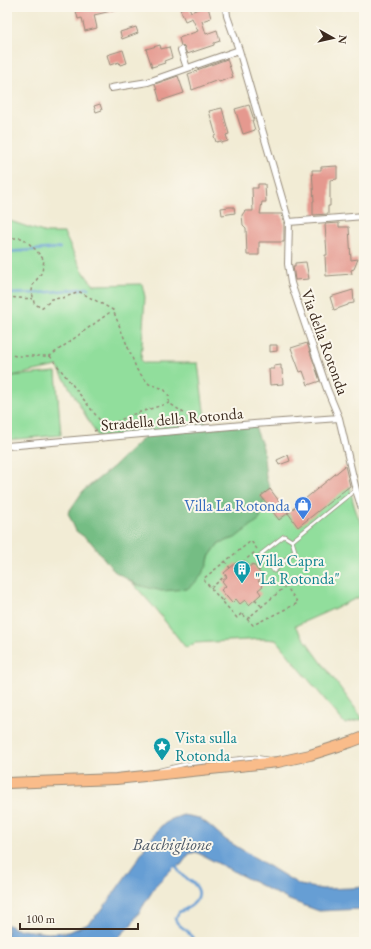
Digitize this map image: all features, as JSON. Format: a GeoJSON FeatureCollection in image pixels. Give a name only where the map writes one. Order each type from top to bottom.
{"type":"FeatureCollection","features":[{"type":"Feature","properties":{"kind":"main road"},"geometry":{"type":"LineString","coordinates":[[7,783],[116,779],[240,766],[310,755],[364,737]]}},
{"type":"Feature","properties":{"kind":"street","name":"Via della Rotonda"},"geometry":{"type":"LineString","coordinates":[[226,7],[226,16],[239,50],[289,222],[288,264],[291,283],[301,314],[336,402],[356,490],[364,514]]}},
{"type":"Feature","properties":{"kind":"street"},"geometry":{"type":"LineString","coordinates":[[181,50],[187,68]]}},
{"type":"Feature","properties":{"kind":"street"},"geometry":{"type":"LineString","coordinates":[[111,88],[148,82],[239,50]]}},
{"type":"Feature","properties":{"kind":"street"},"geometry":{"type":"LineString","coordinates":[[289,222],[364,216]]}},
{"type":"Feature","properties":{"kind":"street","name":"Stradella della Rotonda"},"geometry":{"type":"LineString","coordinates":[[7,446],[339,418]]}},
{"type":"Feature","properties":{"kind":"lane"},"geometry":{"type":"LineString","coordinates":[[292,541],[356,490]]}},
{"type":"Feature","properties":{"kind":"lane"},"geometry":{"type":"LineString","coordinates":[[284,536],[292,541],[295,551],[274,570],[261,554],[284,536]]}},
{"type":"Feature","properties":{"kind":"path"},"geometry":{"type":"LineString","coordinates":[[7,238],[23,238],[44,260],[42,272],[33,285],[32,293],[34,303],[41,308],[51,299],[62,298],[80,292],[113,310],[137,370],[149,384],[164,389],[169,396],[169,403]]}},
{"type":"Feature","properties":{"kind":"path"},"geometry":{"type":"LineString","coordinates":[[7,297],[33,299]]}},
{"type":"Feature","properties":{"kind":"path"},"geometry":{"type":"LineString","coordinates":[[7,354],[16,356],[50,356],[113,310]]}},
{"type":"Feature","properties":{"kind":"path"},"geometry":{"type":"LineString","coordinates":[[50,356],[105,427],[131,415],[169,403]]}},
{"type":"Feature","properties":{"kind":"path"},"geometry":{"type":"LineString","coordinates":[[169,403],[196,421],[198,430]]}},
{"type":"Feature","properties":{"kind":"path"},"geometry":{"type":"LineString","coordinates":[[238,566],[258,550],[251,541],[203,579],[236,618],[242,613],[253,625],[298,603],[274,570]]}},
{"type":"Feature","properties":{"kind":"path"},"geometry":{"type":"LineString","coordinates":[[225,561],[230,568]]}},
{"type":"Feature","properties":{"kind":"path"},"geometry":{"type":"LineString","coordinates":[[211,588],[226,575]]}},
{"type":"Feature","properties":{"kind":"path"},"geometry":{"type":"LineString","coordinates":[[247,619],[286,586]]}},
{"type":"Feature","properties":{"kind":"path"},"geometry":{"type":"LineString","coordinates":[[222,601],[227,597]]}},
{"type":"Feature","properties":{"kind":"path"},"geometry":{"type":"LineString","coordinates":[[255,599],[262,607]]}},
{"type":"Feature","properties":{"kind":"green space"},"geometry":{"type":"Polygon","coordinates":[[[7,220],[46,233],[64,233],[85,274],[94,285],[142,284],[145,297],[141,360],[144,363],[198,363],[206,426],[98,437],[57,366],[12,376],[56,372],[61,435],[7,440],[7,220]]]}},
{"type":"Feature","properties":{"kind":"green space"},"geometry":{"type":"Polygon","coordinates":[[[254,424],[263,448],[266,478],[270,489],[261,496],[264,500],[261,508],[260,519],[235,538],[219,543],[209,557],[207,566],[198,580],[187,589],[162,591],[137,585],[114,571],[90,541],[76,531],[68,513],[83,491],[113,467],[147,434],[254,424]]]}},
{"type":"Feature","properties":{"kind":"green space"},"geometry":{"type":"Polygon","coordinates":[[[350,486],[355,507],[364,528],[364,595],[295,626],[363,719],[345,724],[276,640],[264,639],[195,643],[186,648],[131,581],[137,585],[207,566],[209,557],[219,543],[235,538],[261,508],[264,500],[279,520],[288,513],[350,486]]]}},
{"type":"Feature","properties":{"kind":"water","name":"Bacchiglione"},"geometry":{"type":"Polygon","coordinates":[[[183,815],[199,818],[226,840],[300,885],[322,889],[364,887],[364,909],[319,911],[289,900],[196,852],[189,854],[181,865],[174,867],[157,884],[131,925],[114,942],[7,942],[7,924],[15,929],[48,933],[68,932],[86,925],[101,911],[161,826],[172,819],[183,815]]]}},
{"type":"Feature","properties":{"kind":"building"},"geometry":{"type":"Polygon","coordinates":[[[75,7],[116,7],[116,10],[94,15],[97,28],[85,31],[82,18],[78,19],[75,7]]]}},
{"type":"Feature","properties":{"kind":"building"},"geometry":{"type":"Polygon","coordinates":[[[189,7],[191,12],[203,7],[208,7],[211,18],[202,21],[206,34],[217,30],[220,41],[214,43],[214,45],[187,54],[184,47],[181,46],[179,38],[198,31],[192,18],[185,21],[180,9],[189,7]]]}},
{"type":"Feature","properties":{"kind":"building"},"geometry":{"type":"Polygon","coordinates":[[[136,27],[138,33],[122,39],[120,32],[136,27]]]}},
{"type":"Feature","properties":{"kind":"building"},"geometry":{"type":"Polygon","coordinates":[[[160,45],[161,49],[169,47],[172,58],[164,61],[165,63],[152,67],[146,49],[160,45]]]}},
{"type":"Feature","properties":{"kind":"building"},"geometry":{"type":"Polygon","coordinates":[[[123,50],[127,63],[120,65],[119,62],[110,65],[107,55],[123,50]]]}},
{"type":"Feature","properties":{"kind":"building"},"geometry":{"type":"Polygon","coordinates":[[[227,59],[233,77],[219,82],[218,80],[192,90],[188,74],[227,59]]]}},
{"type":"Feature","properties":{"kind":"building"},"geometry":{"type":"Polygon","coordinates":[[[178,76],[184,93],[160,101],[155,84],[178,76]]]}},
{"type":"Feature","properties":{"kind":"building"},"geometry":{"type":"Polygon","coordinates":[[[100,104],[102,110],[96,112],[94,106],[100,104]]]}},
{"type":"Feature","properties":{"kind":"building"},"geometry":{"type":"Polygon","coordinates":[[[249,105],[254,120],[252,120],[255,130],[243,134],[235,109],[249,105]]]}},
{"type":"Feature","properties":{"kind":"building"},"geometry":{"type":"Polygon","coordinates":[[[222,108],[229,134],[226,135],[228,141],[221,143],[221,141],[216,142],[214,136],[216,135],[209,111],[222,108]]]}},
{"type":"Feature","properties":{"kind":"building"},"geometry":{"type":"Polygon","coordinates":[[[337,166],[337,179],[330,180],[330,206],[328,206],[328,214],[313,215],[314,201],[312,170],[321,170],[321,167],[337,166]]]}},
{"type":"Feature","properties":{"kind":"building"},"geometry":{"type":"Polygon","coordinates":[[[258,184],[265,184],[266,202],[262,202],[260,214],[282,214],[284,223],[284,242],[259,242],[259,255],[247,255],[246,228],[243,225],[242,215],[245,211],[253,211],[252,188],[258,188],[258,184]]]}},
{"type":"Feature","properties":{"kind":"building"},"geometry":{"type":"Polygon","coordinates":[[[234,207],[235,213],[222,215],[221,208],[234,207]]]}},
{"type":"Feature","properties":{"kind":"building"},"geometry":{"type":"Polygon","coordinates":[[[339,223],[339,227],[349,227],[351,260],[358,259],[354,269],[351,270],[352,274],[326,276],[325,255],[327,255],[325,224],[339,223]]]}},
{"type":"Feature","properties":{"kind":"building"},"geometry":{"type":"Polygon","coordinates":[[[306,262],[309,279],[295,280],[293,266],[295,266],[295,263],[306,262]]]}},
{"type":"Feature","properties":{"kind":"building"},"geometry":{"type":"Polygon","coordinates":[[[353,290],[354,303],[334,310],[330,297],[353,290]]]}},
{"type":"Feature","properties":{"kind":"building"},"geometry":{"type":"Polygon","coordinates":[[[307,343],[320,381],[308,385],[303,371],[300,372],[291,348],[307,343]]]}},
{"type":"Feature","properties":{"kind":"building"},"geometry":{"type":"Polygon","coordinates":[[[270,345],[277,345],[277,351],[270,352],[270,345]]]}},
{"type":"Feature","properties":{"kind":"building"},"geometry":{"type":"Polygon","coordinates":[[[281,365],[283,384],[270,385],[269,369],[274,369],[274,366],[281,365]]]}},
{"type":"Feature","properties":{"kind":"building"},"geometry":{"type":"Polygon","coordinates":[[[288,455],[290,461],[279,465],[277,460],[288,455]]]}},
{"type":"Feature","properties":{"kind":"building"},"geometry":{"type":"Polygon","coordinates":[[[345,466],[350,486],[298,527],[288,513],[345,466]]]}},
{"type":"Feature","properties":{"kind":"building"},"geometry":{"type":"Polygon","coordinates":[[[270,489],[288,513],[279,520],[261,496],[270,489]]]}},
{"type":"Feature","properties":{"kind":"building","name":"Villa Capra \"La Rotonda\""},"geometry":{"type":"Polygon","coordinates":[[[236,563],[239,567],[245,563],[249,567],[253,564],[263,577],[258,581],[263,586],[258,590],[261,594],[249,605],[245,600],[240,604],[236,599],[232,603],[221,590],[226,586],[222,581],[227,577],[224,573],[236,563]]]}},
{"type":"Feature","properties":{"kind":"waterway"},"geometry":{"type":"LineString","coordinates":[[7,252],[60,248]]}},
{"type":"Feature","properties":{"kind":"waterway"},"geometry":{"type":"LineString","coordinates":[[7,294],[39,293],[89,288]]}},
{"type":"Feature","properties":{"kind":"waterway"},"geometry":{"type":"LineString","coordinates":[[176,866],[181,875],[192,882],[198,889],[199,893],[196,901],[188,908],[179,912],[175,919],[196,942]]}},
{"type":"Feature","properties":{"kind":"place","name":"Villa La Rotonda"},"geometry":{"type":"Point","coordinates":[303,520]}},
{"type":"Feature","properties":{"kind":"place","name":"Villa Capra \"La Rotonda\""},"geometry":{"type":"Point","coordinates":[242,584]}},
{"type":"Feature","properties":{"kind":"place","name":"Vista sulla Rotonda"},"geometry":{"type":"Point","coordinates":[162,761]}}]}
